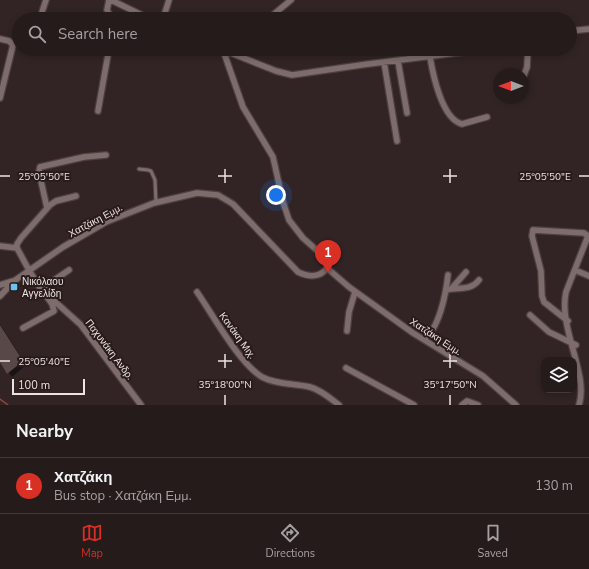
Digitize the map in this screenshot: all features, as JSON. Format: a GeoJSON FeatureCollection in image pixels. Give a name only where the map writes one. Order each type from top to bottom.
{"type":"FeatureCollection","features":[{"type":"Feature","properties":{"kind":"street"},"geometry":{"type":"LineString","coordinates":[[42,12],[46,0]]}},
{"type":"Feature","properties":{"kind":"street"},"geometry":{"type":"LineString","coordinates":[[108,12],[107,10],[110,0],[135,12]]}},
{"type":"Feature","properties":{"kind":"street"},"geometry":{"type":"LineString","coordinates":[[165,12],[169,0]]}},
{"type":"Feature","properties":{"kind":"street"},"geometry":{"type":"LineString","coordinates":[[276,12],[291,0]]}},
{"type":"Feature","properties":{"kind":"street"},"geometry":{"type":"LineString","coordinates":[[577,30],[589,29]]}},
{"type":"Feature","properties":{"kind":"street"},"geometry":{"type":"LineString","coordinates":[[0,39],[10,41],[12,44]]}},
{"type":"Feature","properties":{"kind":"street"},"geometry":{"type":"LineString","coordinates":[[0,98],[12,49]]}},
{"type":"Feature","properties":{"kind":"street"},"geometry":{"type":"LineString","coordinates":[[98,111],[108,56]]}},
{"type":"Feature","properties":{"kind":"street","name":"Χατζάκη Εμμ."},"geometry":{"type":"LineString","coordinates":[[226,56],[244,107],[273,157],[283,202],[289,220],[303,238],[326,260],[327,268],[355,292],[423,339],[483,376],[516,405]]}},
{"type":"Feature","properties":{"kind":"street"},"geometry":{"type":"LineString","coordinates":[[240,56],[276,71],[292,75],[430,57],[437,89],[453,120],[462,124],[487,117]]}},
{"type":"Feature","properties":{"kind":"street"},"geometry":{"type":"LineString","coordinates":[[527,68],[528,56]]}},
{"type":"Feature","properties":{"kind":"street"},"geometry":{"type":"LineString","coordinates":[[398,61],[407,113]]}},
{"type":"Feature","properties":{"kind":"street"},"geometry":{"type":"LineString","coordinates":[[384,62],[397,141]]}},
{"type":"Feature","properties":{"kind":"street"},"geometry":{"type":"LineString","coordinates":[[47,208],[39,172],[40,167],[84,157],[106,155]]}},
{"type":"Feature","properties":{"kind":"street","name":"Χατζάκη Εμμ."},"geometry":{"type":"LineString","coordinates":[[14,281],[30,272],[63,248],[124,213],[156,202],[197,193],[218,195],[233,204],[298,272],[305,276],[312,276],[322,273],[327,268]]}},
{"type":"Feature","properties":{"kind":"street"},"geometry":{"type":"LineString","coordinates":[[0,246],[17,248],[19,240],[47,208],[56,201],[76,196]]}},
{"type":"Feature","properties":{"kind":"street"},"geometry":{"type":"LineString","coordinates":[[568,321],[544,302],[542,296],[541,271],[531,232],[534,229],[584,233],[588,236],[565,296],[568,321],[586,378],[584,395],[579,405]]}},
{"type":"Feature","properties":{"kind":"street","name":"Παχυνάκη Ανδρ."},"geometry":{"type":"LineString","coordinates":[[17,248],[41,289],[81,325],[141,405]]}},
{"type":"Feature","properties":{"kind":"street"},"geometry":{"type":"LineString","coordinates":[[23,328],[54,311],[52,304],[41,289],[69,270]]}},
{"type":"Feature","properties":{"kind":"street"},"geometry":{"type":"LineString","coordinates":[[575,270],[589,276]]}},
{"type":"Feature","properties":{"kind":"street"},"geometry":{"type":"LineString","coordinates":[[423,339],[428,337],[449,289],[466,272]]}},
{"type":"Feature","properties":{"kind":"street"},"geometry":{"type":"LineString","coordinates":[[448,276],[449,289]]}},
{"type":"Feature","properties":{"kind":"street"},"geometry":{"type":"LineString","coordinates":[[449,289],[473,286],[479,280]]}},
{"type":"Feature","properties":{"kind":"street"},"geometry":{"type":"LineString","coordinates":[[0,285],[14,281]]}},
{"type":"Feature","properties":{"kind":"street"},"geometry":{"type":"LineString","coordinates":[[0,296],[14,281]]}},
{"type":"Feature","properties":{"kind":"street","name":"Κανάκη Μιχ."},"geometry":{"type":"LineString","coordinates":[[197,292],[226,336],[253,370],[270,380],[318,390],[339,405]]}},
{"type":"Feature","properties":{"kind":"street"},"geometry":{"type":"LineString","coordinates":[[347,330],[349,312],[355,292]]}},
{"type":"Feature","properties":{"kind":"street"},"geometry":{"type":"LineString","coordinates":[[530,315],[549,332],[576,346]]}},
{"type":"Feature","properties":{"kind":"street"},"geometry":{"type":"LineString","coordinates":[[346,368],[414,405]]}},
{"type":"Feature","properties":{"kind":"street"},"geometry":{"type":"LineString","coordinates":[[462,405],[467,401],[478,405]]}},
{"type":"Feature","properties":{"kind":"lane"},"geometry":{"type":"LineString","coordinates":[[140,169],[148,170],[153,175],[156,202]]}},
{"type":"Feature","properties":{"kind":"building"},"geometry":{"type":"Polygon","coordinates":[[[0,325],[23,361],[7,374],[0,362],[0,325]]]}},
{"type":"Feature","properties":{"kind":"waterway"},"geometry":{"type":"LineString","coordinates":[[0,399],[8,405]]}},
{"type":"Feature","properties":{"kind":"place","name":"Χατζάκη"},"geometry":{"type":"Point","coordinates":[328,273]}},
{"type":"Feature","properties":{"kind":"place","name":"Νικόλαου Αγγελίδη"},"geometry":{"type":"Point","coordinates":[14,287]}}]}
